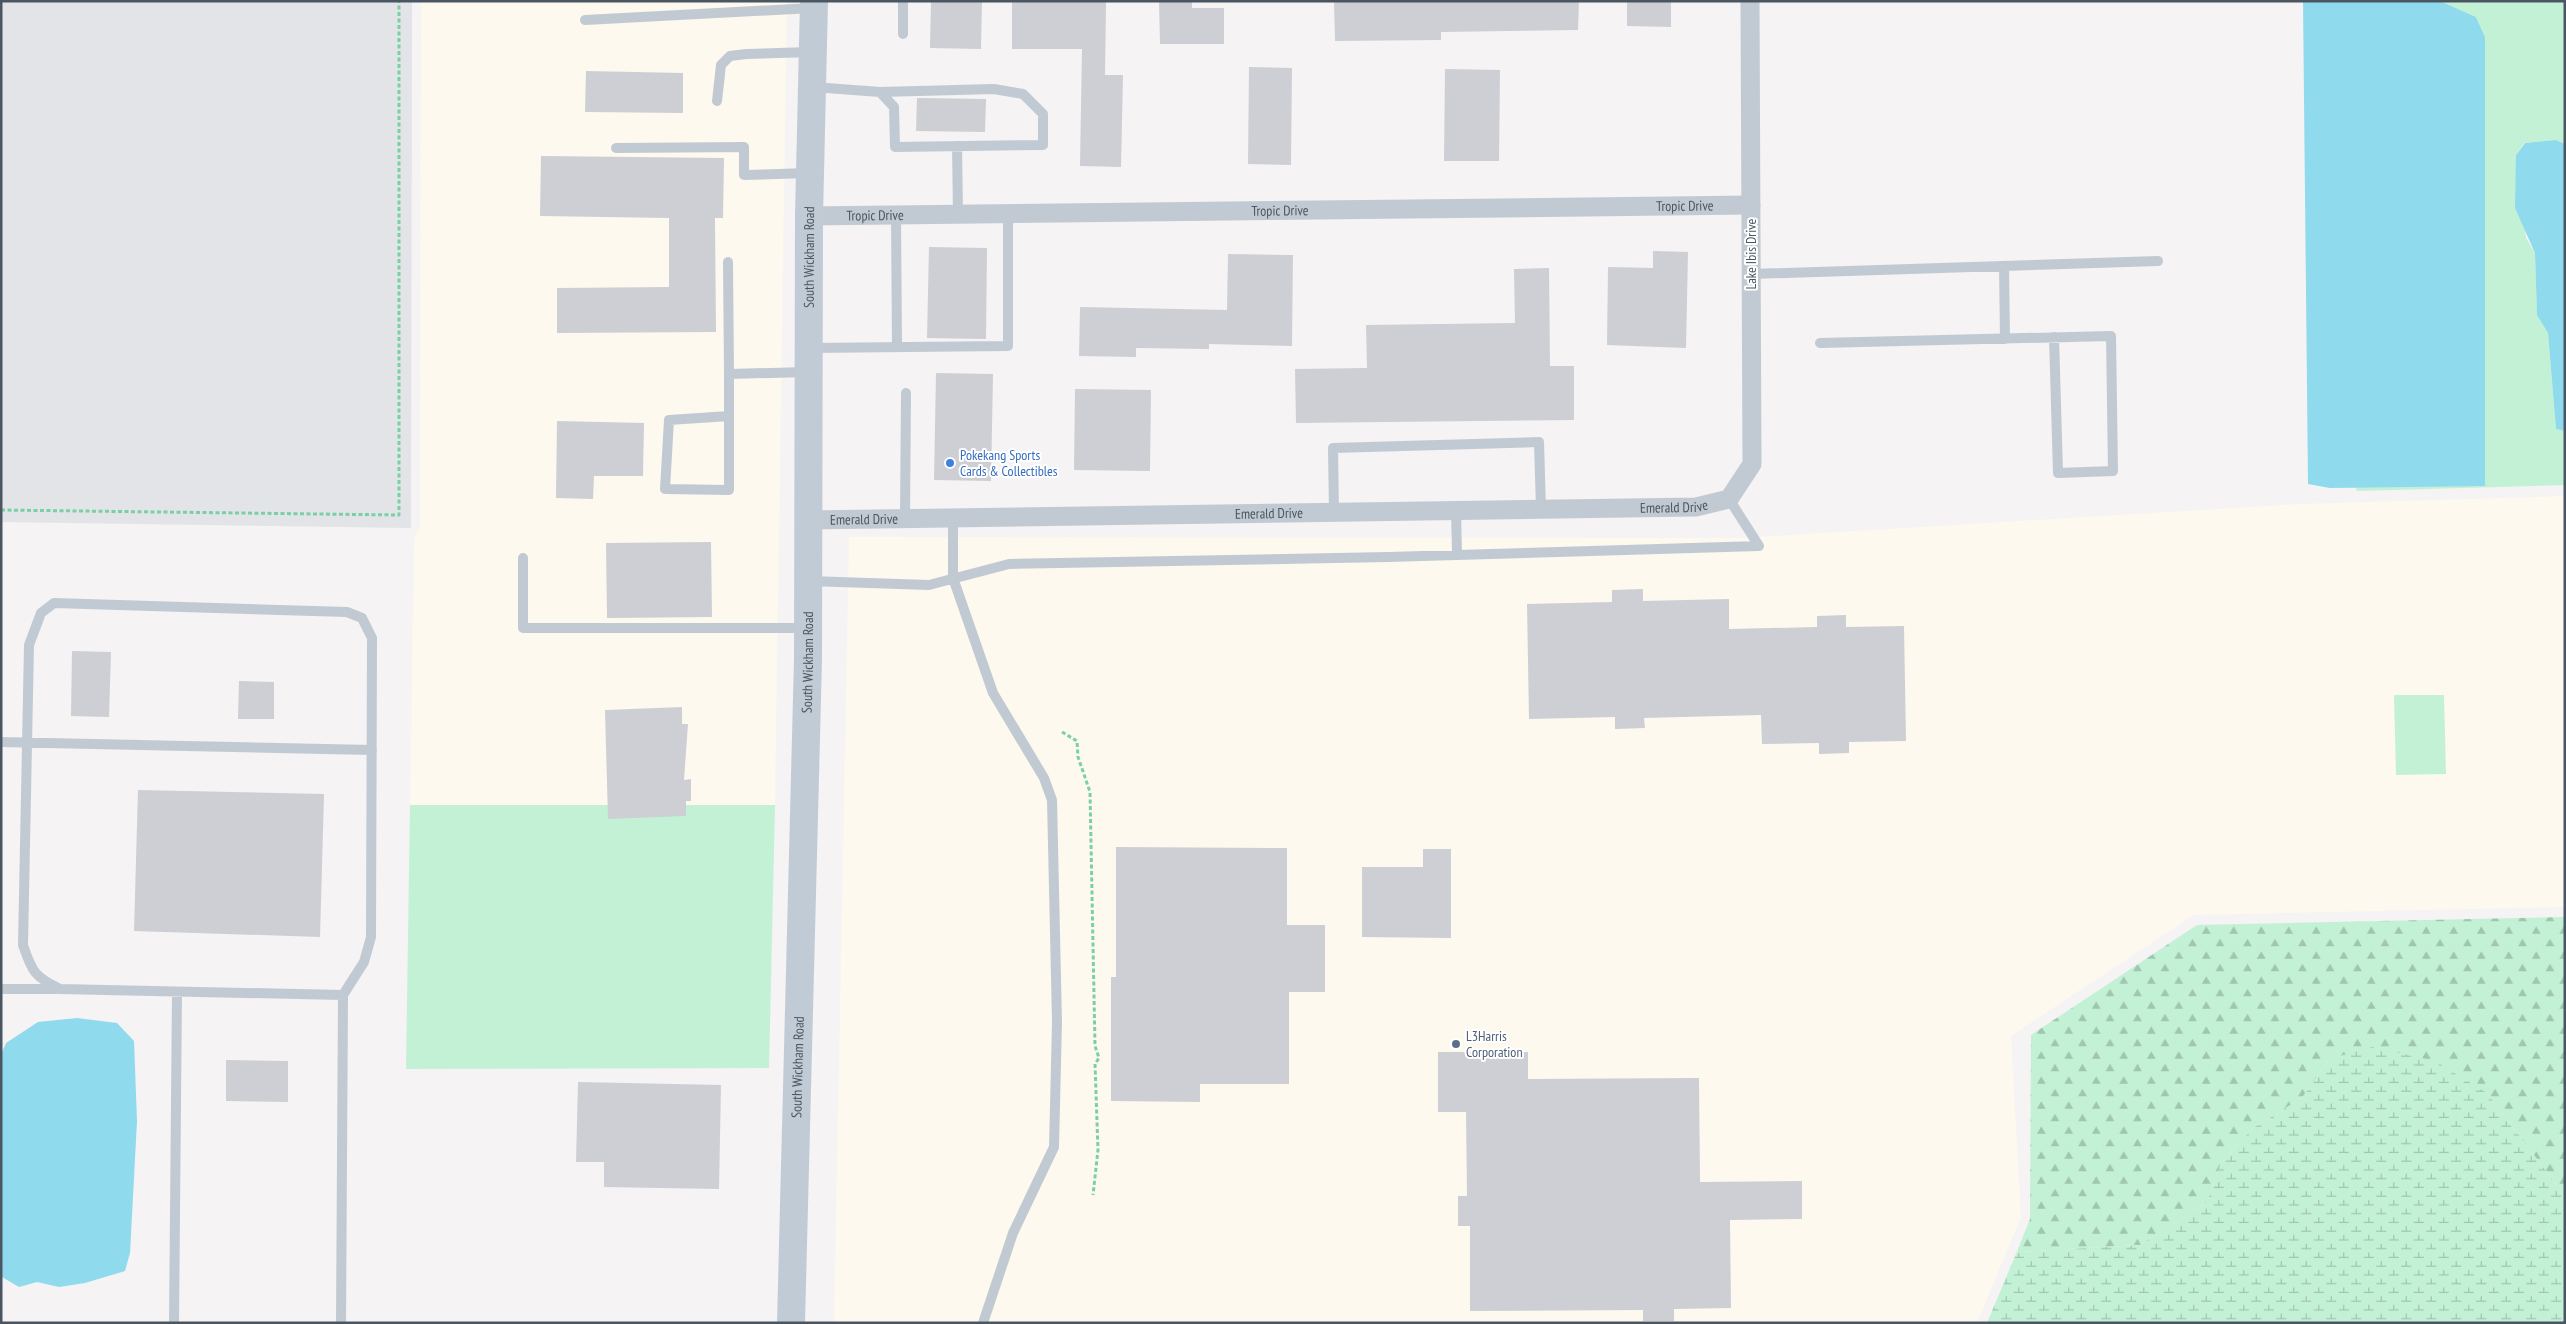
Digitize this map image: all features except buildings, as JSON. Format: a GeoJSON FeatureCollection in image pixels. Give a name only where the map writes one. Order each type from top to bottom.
{"type":"FeatureCollection","features":[{"type":"Feature","properties":{"kind":"main road","name":"South Wickham Road"},"geometry":{"type":"LineString","coordinates":[[791,1323],[808,628],[809,216],[814,5]]}},
{"type":"Feature","properties":{"kind":"street","name":"Lake Ibis Drive"},"geometry":{"type":"LineString","coordinates":[[1728,499],[1752,464],[1750,1]]}},
{"type":"Feature","properties":{"kind":"street","name":"Tropic Drive"},"geometry":{"type":"LineString","coordinates":[[809,216],[1751,205]]}},
{"type":"Feature","properties":{"kind":"street","name":"Emerald Drive"},"geometry":{"type":"LineString","coordinates":[[808,520],[1696,507],[1728,499]]}},
{"type":"Feature","properties":{"kind":"lane"},"geometry":{"type":"LineString","coordinates":[[903,1],[904,34]]}},
{"type":"Feature","properties":{"kind":"lane"},"geometry":{"type":"LineString","coordinates":[[585,20],[814,5]]}},
{"type":"Feature","properties":{"kind":"lane"},"geometry":{"type":"LineString","coordinates":[[716,101],[721,65],[730,56],[812,52]]}},
{"type":"Feature","properties":{"kind":"lane"},"geometry":{"type":"LineString","coordinates":[[812,87],[880,92],[994,89],[1023,94],[1043,114],[1043,145],[895,147],[894,107],[880,92]]}},
{"type":"Feature","properties":{"kind":"lane"},"geometry":{"type":"LineString","coordinates":[[958,146],[958,214]]}},
{"type":"Feature","properties":{"kind":"lane"},"geometry":{"type":"LineString","coordinates":[[616,148],[744,147],[744,175],[810,173]]}},
{"type":"Feature","properties":{"kind":"lane"},"geometry":{"type":"LineString","coordinates":[[729,374],[897,347],[1008,346],[1008,214]]}},
{"type":"Feature","properties":{"kind":"lane"},"geometry":{"type":"LineString","coordinates":[[896,216],[897,347]]}},
{"type":"Feature","properties":{"kind":"lane"},"geometry":{"type":"LineString","coordinates":[[1751,274],[2158,261]]}},
{"type":"Feature","properties":{"kind":"lane"},"geometry":{"type":"LineString","coordinates":[[728,262],[729,374],[729,416],[729,490],[665,489],[668,420],[729,416]]}},
{"type":"Feature","properties":{"kind":"lane"},"geometry":{"type":"LineString","coordinates":[[2004,266],[2005,338]]}},
{"type":"Feature","properties":{"kind":"lane"},"geometry":{"type":"LineString","coordinates":[[1820,343],[2005,338],[2054,337],[2111,336],[2114,471],[2058,473],[2054,337]]}},
{"type":"Feature","properties":{"kind":"lane"},"geometry":{"type":"LineString","coordinates":[[905,518],[906,393]]}},
{"type":"Feature","properties":{"kind":"lane"},"geometry":{"type":"LineString","coordinates":[[1334,512],[1333,448],[1539,442],[1541,509]]}},
{"type":"Feature","properties":{"kind":"lane"},"geometry":{"type":"LineString","coordinates":[[808,581],[929,585],[1009,564],[1759,546],[1728,499]]}},
{"type":"Feature","properties":{"kind":"lane"},"geometry":{"type":"LineString","coordinates":[[1456,511],[1457,554]]}},
{"type":"Feature","properties":{"kind":"lane"},"geometry":{"type":"LineString","coordinates":[[952,518],[953,578],[994,693],[1044,778],[1052,800],[1057,1022],[1054,1148],[1013,1233],[983,1323]]}},
{"type":"Feature","properties":{"kind":"lane"},"geometry":{"type":"LineString","coordinates":[[523,558],[523,628],[808,628]]}},
{"type":"Feature","properties":{"kind":"lane"},"geometry":{"type":"LineString","coordinates":[[60,989],[47,983],[31,970],[23,945],[30,645],[41,613],[54,603],[348,612],[362,618],[372,638],[371,937],[364,962],[343,995],[341,1323]]}},
{"type":"Feature","properties":{"kind":"lane"},"geometry":{"type":"LineString","coordinates":[[1,742],[372,750]]}},
{"type":"Feature","properties":{"kind":"lane"},"geometry":{"type":"LineString","coordinates":[[1,989],[343,995]]}},
{"type":"Feature","properties":{"kind":"lane"},"geometry":{"type":"LineString","coordinates":[[174,1323],[177,993]]}},
{"type":"Feature","properties":{"kind":"path"},"geometry":{"type":"LineString","coordinates":[[1,510],[399,515],[399,1]]}},
{"type":"Feature","properties":{"kind":"path"},"geometry":{"type":"LineString","coordinates":[[1062,732],[1077,741],[1078,757],[1090,792],[1095,1046],[1099,1058],[1095,1064],[1098,1150],[1093,1195]]}},
{"type":"Feature","properties":{"kind":"shaded area"},"geometry":{"type":"Polygon","coordinates":[[[1,1],[412,1],[411,528],[1,522],[1,1]]]}},
{"type":"Feature","properties":{"kind":"shaded area"},"geometry":{"type":"Polygon","coordinates":[[[421,1],[787,1],[775,805],[410,805],[414,538],[420,528],[421,1]]]}},
{"type":"Feature","properties":{"kind":"shaded area"},"geometry":{"type":"Polygon","coordinates":[[[2565,496],[2565,907],[2194,915],[2011,1036],[2021,1217],[1977,1323],[834,1323],[849,537],[1740,538],[2299,504],[2565,496]]]}},
{"type":"Feature","properties":{"kind":"green space"},"geometry":{"type":"Polygon","coordinates":[[[2440,1],[2565,1],[2565,144],[2556,140],[2524,143],[2516,155],[2526,238],[2535,253],[2537,314],[2548,333],[2556,429],[2565,431],[2565,485],[2357,491],[2355,487],[2485,485],[2485,37],[2476,17],[2440,1]]]}},
{"type":"Feature","properties":{"kind":"green space"},"geometry":{"type":"Polygon","coordinates":[[[2394,695],[2444,695],[2446,774],[2396,775],[2394,695]]]}},
{"type":"Feature","properties":{"kind":"green space"},"geometry":{"type":"Polygon","coordinates":[[[410,805],[775,805],[769,1068],[406,1069],[410,805]]]}},
{"type":"Feature","properties":{"kind":"green space"},"geometry":{"type":"Polygon","coordinates":[[[2565,917],[2565,1196],[2487,1093],[2329,1059],[2302,1098],[2253,1128],[2221,1163],[2207,1202],[2140,1245],[2021,1252],[2016,1254],[2030,1219],[2031,1035],[2197,925],[2565,917]]]}},
{"type":"Feature","properties":{"kind":"green space"},"geometry":{"type":"Polygon","coordinates":[[[2373,1047],[2435,1061],[2487,1093],[2565,1196],[2565,1323],[1987,1323],[2016,1254],[2021,1252],[2140,1245],[2207,1202],[2221,1163],[2253,1128],[2302,1098],[2329,1059],[2373,1047]]]}},
{"type":"Feature","properties":{"kind":"water"},"geometry":{"type":"Polygon","coordinates":[[[2303,1],[2440,1],[2476,17],[2485,37],[2485,486],[2330,488],[2308,484],[2303,1]]]}},
{"type":"Feature","properties":{"kind":"water"},"geometry":{"type":"Polygon","coordinates":[[[2556,140],[2565,144],[2565,431],[2556,429],[2548,333],[2537,315],[2535,253],[2515,208],[2516,155],[2525,143],[2556,140]]]}},
{"type":"Feature","properties":{"kind":"water"},"geometry":{"type":"Polygon","coordinates":[[[77,1018],[117,1023],[134,1041],[137,1121],[130,1253],[125,1271],[85,1283],[59,1287],[37,1282],[19,1287],[2,1277],[1,1055],[6,1043],[38,1022],[77,1018]]]}},
{"type":"Feature","properties":{"kind":"place","name":"Pokekang Sports Cards & Collectibles"},"geometry":{"type":"Point","coordinates":[950,463]}},
{"type":"Feature","properties":{"kind":"place","name":"L3Harris Corporation"},"geometry":{"type":"Point","coordinates":[1456,1044]}}]}
